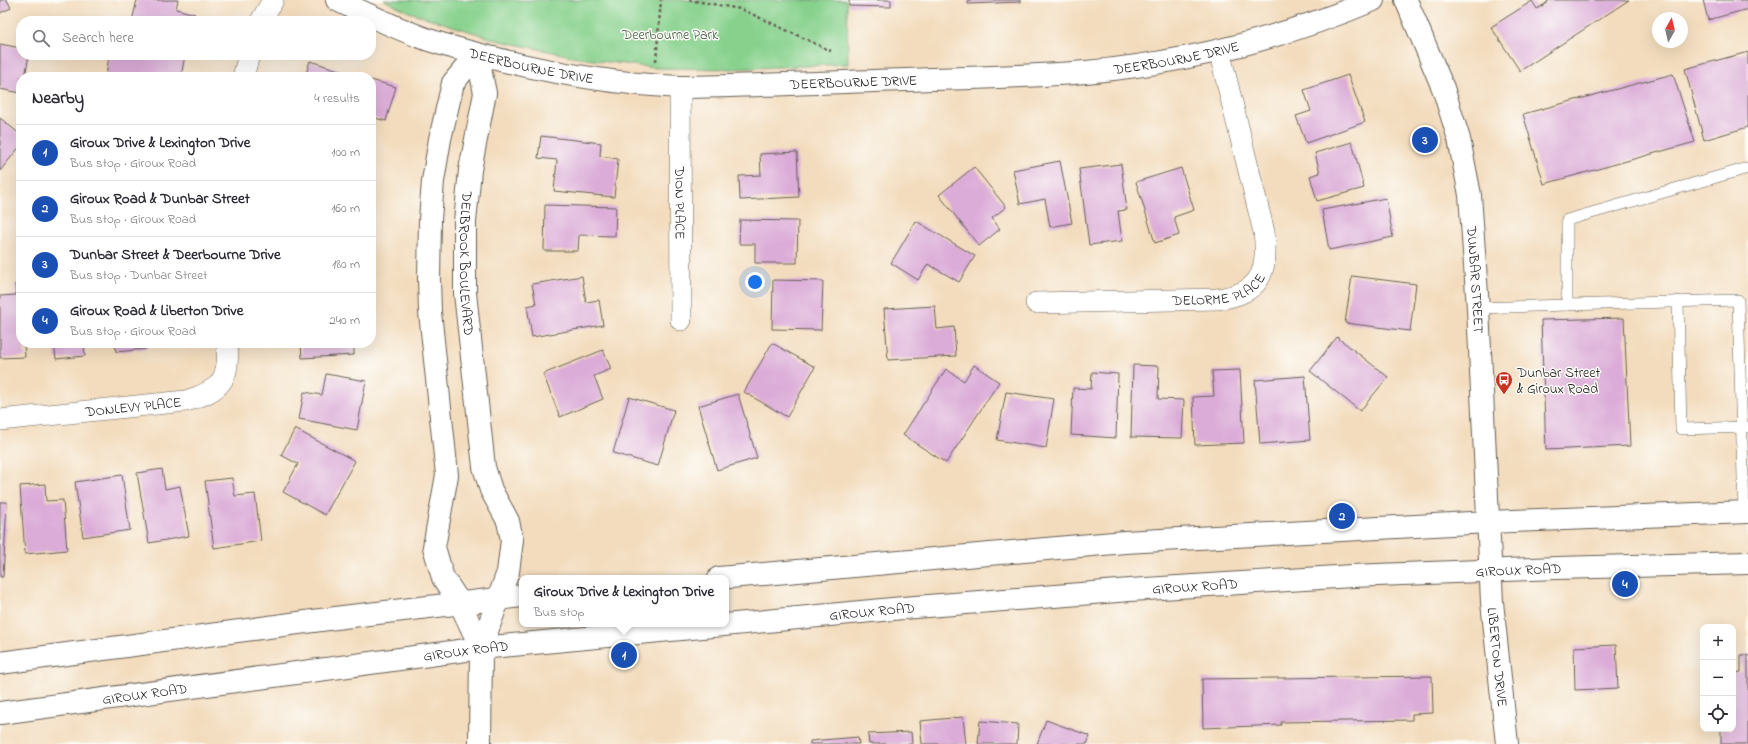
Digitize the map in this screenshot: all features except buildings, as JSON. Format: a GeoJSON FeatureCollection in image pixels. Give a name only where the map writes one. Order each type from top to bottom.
{"type":"FeatureCollection","features":[{"type":"Feature","properties":{"kind":"main road","name":"DEERBOURNE DRIVE"},"geometry":{"type":"LineString","coordinates":[[337,0],[369,16]]}},
{"type":"Feature","properties":{"kind":"main road","name":"DEERBOURNE DRIVE"},"geometry":{"type":"LineString","coordinates":[[376,19],[427,39],[477,54],[567,74],[624,82],[680,87],[1049,75],[1093,71],[1164,62],[1219,50],[1317,21],[1373,0]]}},
{"type":"Feature","properties":{"kind":"main road","name":"DUNBAR STREET"},"geometry":{"type":"LineString","coordinates":[[1406,0],[1443,88],[1459,139],[1470,195],[1478,308],[1490,570]]}},
{"type":"Feature","properties":{"kind":"main road","name":"DELBROOK BOULEVARD"},"geometry":{"type":"LineString","coordinates":[[477,54],[485,93],[470,170],[465,222],[465,293],[484,467],[491,490],[508,521],[512,540],[508,572],[481,648]]}},
{"type":"Feature","properties":{"kind":"main road"},"geometry":{"type":"LineString","coordinates":[[477,54],[453,83],[440,139],[433,181],[428,253],[430,312],[447,475],[434,547],[443,578],[460,603],[481,648],[480,744]]}},
{"type":"Feature","properties":{"kind":"main road"},"geometry":{"type":"LineString","coordinates":[[729,577],[1125,542],[1488,522],[1746,512]]}},
{"type":"Feature","properties":{"kind":"main road","name":"GIROUX ROAD"},"geometry":{"type":"LineString","coordinates":[[729,624],[903,608],[1106,592],[1352,576],[1490,570],[1748,563]]}},
{"type":"Feature","properties":{"kind":"main road","name":"LIBERTON DRIVE"},"geometry":{"type":"LineString","coordinates":[[1490,570],[1498,671],[1507,744]]}},
{"type":"Feature","properties":{"kind":"main road"},"geometry":{"type":"LineString","coordinates":[[0,663],[335,618],[519,596]]}},
{"type":"Feature","properties":{"kind":"main road","name":"GIROUX ROAD"},"geometry":{"type":"LineString","coordinates":[[0,714],[481,648],[703,627]]}},
{"type":"Feature","properties":{"kind":"street"},"geometry":{"type":"LineString","coordinates":[[264,16],[273,0]]}},
{"type":"Feature","properties":{"kind":"street","name":"DELORME PLACE"},"geometry":{"type":"LineString","coordinates":[[1036,303],[1228,298],[1243,292],[1258,280],[1263,268],[1265,256],[1264,232],[1219,50]]}},
{"type":"Feature","properties":{"kind":"street"},"geometry":{"type":"LineString","coordinates":[[244,72],[248,60]]}},
{"type":"Feature","properties":{"kind":"street","name":"DION PLACE"},"geometry":{"type":"LineString","coordinates":[[680,87],[681,320]]}},
{"type":"Feature","properties":{"kind":"street","name":"DONLEVY PLACE"},"geometry":{"type":"LineString","coordinates":[[0,420],[186,401],[202,396],[212,392],[219,385],[226,367],[227,348]]}},
{"type":"Feature","properties":{"kind":"lane"},"geometry":{"type":"LineString","coordinates":[[1567,304],[1567,220],[1748,168]]}},
{"type":"Feature","properties":{"kind":"lane"},"geometry":{"type":"LineString","coordinates":[[1478,308],[1567,304],[1738,300],[1743,312],[1746,512]]}},
{"type":"Feature","properties":{"kind":"lane"},"geometry":{"type":"LineString","coordinates":[[1678,301],[1681,429],[1745,427]]}},
{"type":"Feature","properties":{"kind":"path"},"geometry":{"type":"LineString","coordinates":[[656,64],[661,0]]}},
{"type":"Feature","properties":{"kind":"path"},"geometry":{"type":"LineString","coordinates":[[689,0],[741,9],[831,51]]}},
{"type":"Feature","properties":{"kind":"green space","name":"Deerbourne Park"},"geometry":{"type":"Polygon","coordinates":[[[384,0],[847,0],[848,64],[731,69],[656,68],[586,59],[500,41],[409,12],[384,0]]]}},
{"type":"Feature","properties":{"kind":"place","name":"Dunbar Street & Deerbourne Drive"},"geometry":{"type":"Point","coordinates":[1425,140]}},
{"type":"Feature","properties":{"kind":"place","name":"Dunbar Street & Giroux Road"},"geometry":{"type":"Point","coordinates":[1504,395]}},
{"type":"Feature","properties":{"kind":"place","name":"Giroux Road & Dunbar Street"},"geometry":{"type":"Point","coordinates":[1342,516]}},
{"type":"Feature","properties":{"kind":"place","name":"Giroux Road & Liberton Drive"},"geometry":{"type":"Point","coordinates":[1625,584]}},
{"type":"Feature","properties":{"kind":"place","name":"Giroux Drive & Lexington Drive"},"geometry":{"type":"Point","coordinates":[624,655]}}]}
